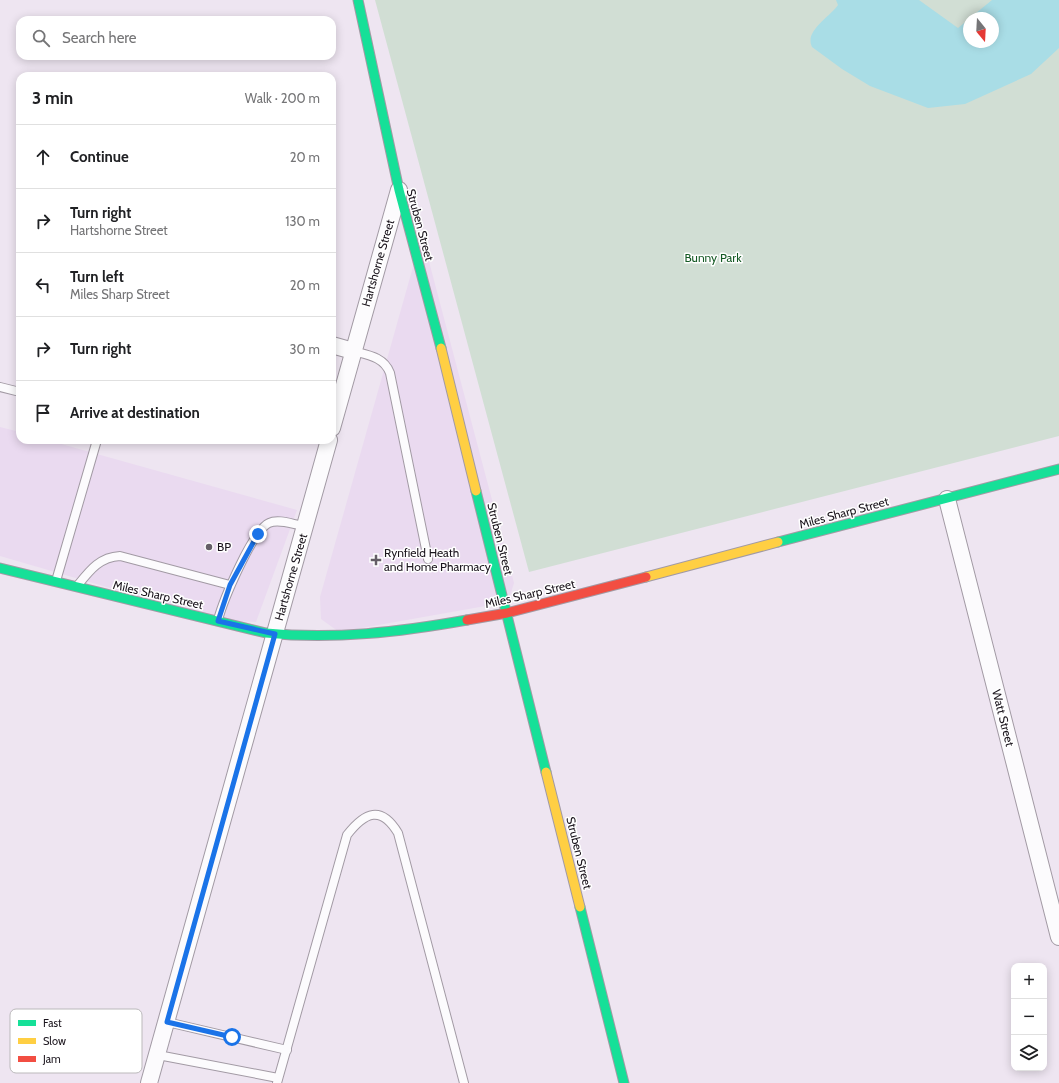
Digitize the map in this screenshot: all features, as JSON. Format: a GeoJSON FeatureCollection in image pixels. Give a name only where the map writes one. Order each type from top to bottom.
{"type":"FeatureCollection","features":[{"type":"Feature","properties":{"kind":"street","name":"Struben Street"},"geometry":{"type":"LineString","coordinates":[[358,0],[398,190],[507,613],[624,1083]]}},
{"type":"Feature","properties":{"kind":"street","name":"Hartshorne Street"},"geometry":{"type":"LineString","coordinates":[[336,414],[398,190]]}},
{"type":"Feature","properties":{"kind":"street"},"geometry":{"type":"LineString","coordinates":[[336,346],[354,351]]}},
{"type":"Feature","properties":{"kind":"street","name":"Hartshorne Street"},"geometry":{"type":"LineString","coordinates":[[149,1083],[328,444]]}},
{"type":"Feature","properties":{"kind":"street","name":"Miles Sharp Street"},"geometry":{"type":"LineString","coordinates":[[0,568],[75,588],[275,634],[325,637],[360,635],[422,628],[507,613],[1059,469]]}},
{"type":"Feature","properties":{"kind":"street","name":"Watt Street"},"geometry":{"type":"LineString","coordinates":[[947,499],[1059,937]]}},
{"type":"Feature","properties":{"kind":"lane"},"geometry":{"type":"LineString","coordinates":[[354,351],[371,355],[380,360],[388,368],[390,373],[428,559]]}},
{"type":"Feature","properties":{"kind":"lane"},"geometry":{"type":"LineString","coordinates":[[0,387],[16,391]]}},
{"type":"Feature","properties":{"kind":"lane"},"geometry":{"type":"LineString","coordinates":[[55,582],[96,444]]}},
{"type":"Feature","properties":{"kind":"lane"},"geometry":{"type":"LineString","coordinates":[[218,621],[230,585],[258,534],[266,525],[275,521],[305,526]]}},
{"type":"Feature","properties":{"kind":"lane"},"geometry":{"type":"LineString","coordinates":[[75,588],[100,561],[105,558],[120,556],[230,585]]}},
{"type":"Feature","properties":{"kind":"lane"},"geometry":{"type":"LineString","coordinates":[[158,1055],[278,1081],[288,1050],[347,834],[356,823],[368,816],[377,814],[385,816],[398,833],[464,1083]]}},
{"type":"Feature","properties":{"kind":"lane"},"geometry":{"type":"LineString","coordinates":[[167,1022],[288,1050]]}},
{"type":"Feature","properties":{"kind":"shaded area"},"geometry":{"type":"Polygon","coordinates":[[[422,235],[514,583],[508,602],[339,632],[321,619],[320,597],[422,235]]]}},
{"type":"Feature","properties":{"kind":"shaded area"},"geometry":{"type":"Polygon","coordinates":[[[0,427],[16,431],[16,444],[61,444],[297,510],[256,622],[220,620],[0,556],[0,427]]]}},
{"type":"Feature","properties":{"kind":"green space","name":"Bunny Park"},"geometry":{"type":"Polygon","coordinates":[[[375,0],[1059,0],[1059,436],[529,572],[375,0]]]}},
{"type":"Feature","properties":{"kind":"water"},"geometry":{"type":"Polygon","coordinates":[[[836,0],[919,0],[958,28],[963,24],[963,48],[999,48],[999,12],[977,12],[992,0],[1059,0],[1059,48],[1031,74],[965,104],[928,108],[870,86],[842,69],[812,47],[810,41],[815,30],[838,5],[836,0]]]}},
{"type":"Feature","properties":{"kind":"traffic: fast"},"geometry":{"type":"LineString","coordinates":[[358,0],[399,190],[441,348]]}},
{"type":"Feature","properties":{"kind":"traffic: fast"},"geometry":{"type":"LineString","coordinates":[[778,542],[1059,469]]}},
{"type":"Feature","properties":{"kind":"traffic: fast"},"geometry":{"type":"LineString","coordinates":[[476,491],[546,772]]}},
{"type":"Feature","properties":{"kind":"traffic: fast"},"geometry":{"type":"LineString","coordinates":[[0,568],[266,633],[316,636],[366,634],[467,620]]}},
{"type":"Feature","properties":{"kind":"traffic: fast"},"geometry":{"type":"LineString","coordinates":[[580,907],[624,1083]]}},
{"type":"Feature","properties":{"kind":"traffic: slow"},"geometry":{"type":"LineString","coordinates":[[441,348],[476,491]]}},
{"type":"Feature","properties":{"kind":"traffic: slow"},"geometry":{"type":"LineString","coordinates":[[646,577],[778,542]]}},
{"type":"Feature","properties":{"kind":"traffic: slow"},"geometry":{"type":"LineString","coordinates":[[546,772],[580,907]]}},
{"type":"Feature","properties":{"kind":"traffic: jam"},"geometry":{"type":"LineString","coordinates":[[467,620],[507,613],[646,577]]}},
{"type":"Feature","properties":{"kind":"place","name":"BP"},"geometry":{"type":"Point","coordinates":[209,547]}},
{"type":"Feature","properties":{"kind":"place","name":"Rynfield Heath and Home Pharmacy"},"geometry":{"type":"Point","coordinates":[376,560]}},
{"type":"Feature","properties":{"kind":"route"},"geometry":{"type":"LineString","coordinates":[[232,1037],[167,1022],[275,634],[218,621],[230,585],[258,534]]}}]}
